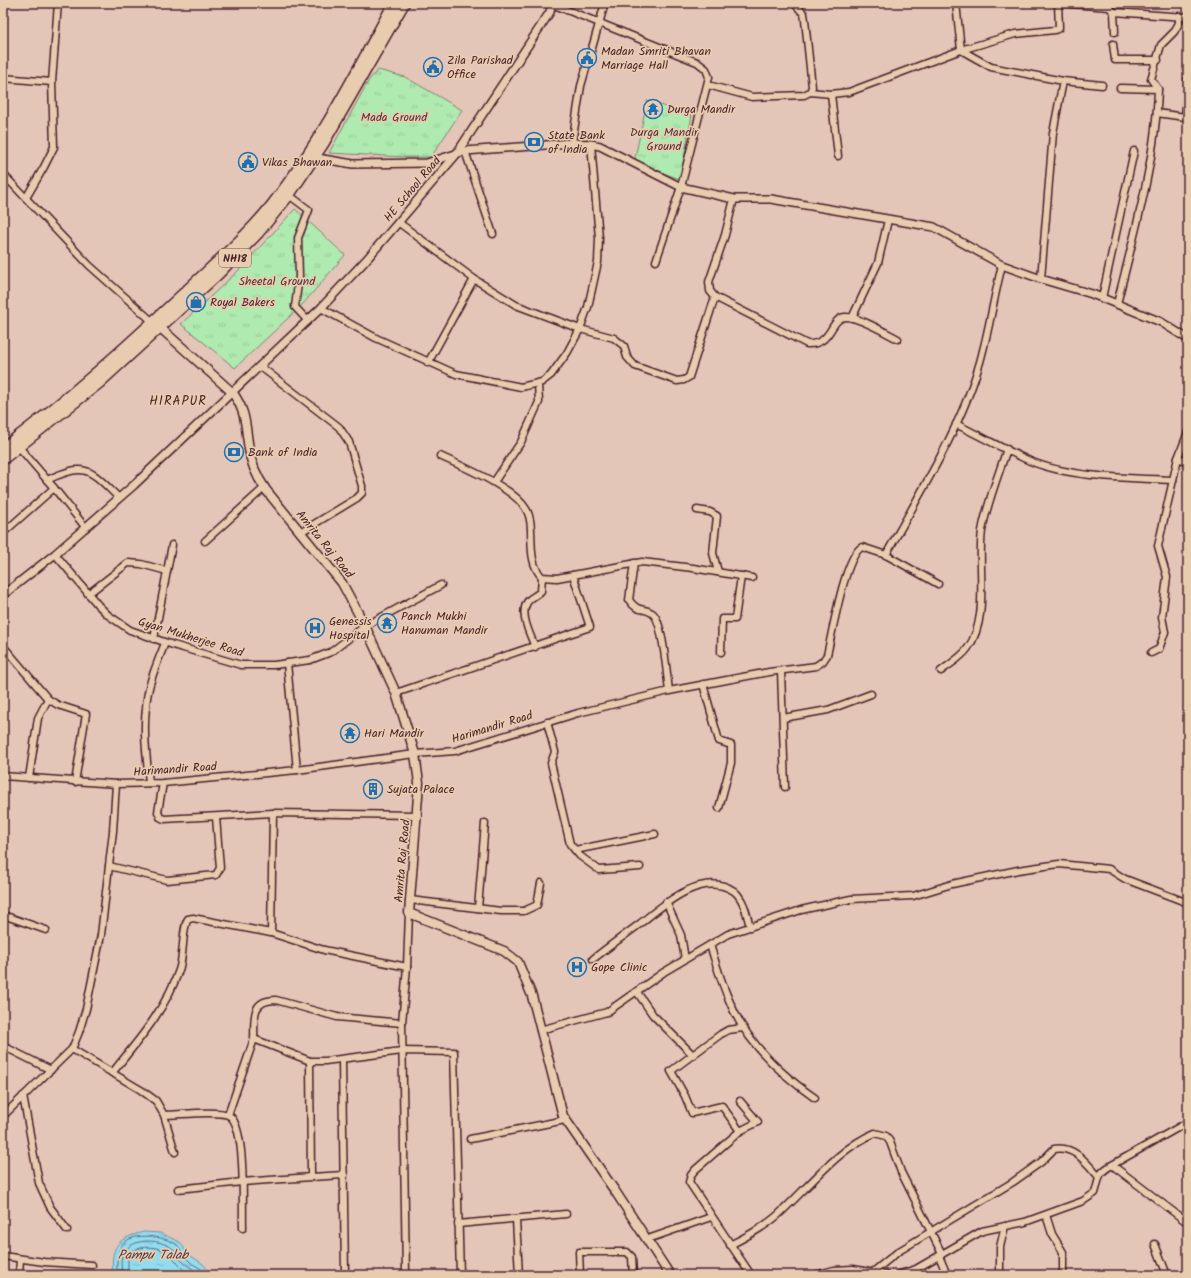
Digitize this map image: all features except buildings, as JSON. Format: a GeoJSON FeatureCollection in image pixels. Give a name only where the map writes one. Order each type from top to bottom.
{"type":"FeatureCollection","features":[{"type":"Feature","properties":{"kind":"highway","name":"NH18"},"geometry":{"type":"LineString","coordinates":[[3,448],[156,325],[243,249],[289,195],[394,3]]}},
{"type":"Feature","properties":{"kind":"highway","name":"NH18"},"geometry":{"type":"LineString","coordinates":[[3,459],[99,383],[244,236],[272,204],[310,156],[361,81],[404,3]]}},
{"type":"Feature","properties":{"kind":"main road","name":"Amrita Raj Road"},"geometry":{"type":"LineString","coordinates":[[156,325],[233,393],[243,408],[251,459],[257,476],[264,488],[342,583],[365,626],[396,692],[415,754],[419,783],[418,815],[409,913]]}},
{"type":"Feature","properties":{"kind":"main road"},"geometry":{"type":"LineString","coordinates":[[409,913],[504,951],[513,957],[521,969],[529,987],[565,1120],[648,1240],[670,1275]]}},
{"type":"Feature","properties":{"kind":"street"},"geometry":{"type":"LineString","coordinates":[[26,198],[54,147],[52,82],[58,3]]}},
{"type":"Feature","properties":{"kind":"street"},"geometry":{"type":"LineString","coordinates":[[552,3],[697,62],[706,69],[709,77],[708,85],[681,187],[656,261]]}},
{"type":"Feature","properties":{"kind":"street","name":"HE School Road"},"geometry":{"type":"LineString","coordinates":[[3,595],[86,528],[261,367],[321,308],[455,156],[550,12],[552,3]]}},
{"type":"Feature","properties":{"kind":"street"},"geometry":{"type":"LineString","coordinates":[[572,143],[581,86],[598,22],[605,3]]}},
{"type":"Feature","properties":{"kind":"street"},"geometry":{"type":"LineString","coordinates":[[794,3],[804,14],[812,87],[810,92]]}},
{"type":"Feature","properties":{"kind":"street"},"geometry":{"type":"LineString","coordinates":[[956,3],[961,50]]}},
{"type":"Feature","properties":{"kind":"street"},"geometry":{"type":"LineString","coordinates":[[708,85],[760,98],[804,95],[810,92],[831,94],[849,92],[961,50],[1015,34],[1054,30],[1059,28],[1058,3],[1109,7],[1114,12],[1179,16],[1188,15]]}},
{"type":"Feature","properties":{"kind":"street"},"geometry":{"type":"LineString","coordinates":[[1114,12],[1115,32]]}},
{"type":"Feature","properties":{"kind":"street"},"geometry":{"type":"LineString","coordinates":[[1117,304],[1150,159],[1157,113],[1158,89],[1151,79],[1158,60],[1161,45],[1174,32],[1179,23],[1179,16]]}},
{"type":"Feature","properties":{"kind":"street"},"geometry":{"type":"LineString","coordinates":[[1113,44],[1115,60],[1158,60]]}},
{"type":"Feature","properties":{"kind":"street"},"geometry":{"type":"LineString","coordinates":[[961,50],[991,67],[1063,81],[1102,85]]}},
{"type":"Feature","properties":{"kind":"street"},"geometry":{"type":"LineString","coordinates":[[3,78],[52,82]]}},
{"type":"Feature","properties":{"kind":"street"},"geometry":{"type":"LineString","coordinates":[[1157,113],[1185,117],[1188,78]]}},
{"type":"Feature","properties":{"kind":"street"},"geometry":{"type":"LineString","coordinates":[[1041,279],[1053,133],[1063,81]]}},
{"type":"Feature","properties":{"kind":"street"},"geometry":{"type":"LineString","coordinates":[[1120,88],[1158,89]]}},
{"type":"Feature","properties":{"kind":"street"},"geometry":{"type":"LineString","coordinates":[[831,94],[838,156]]}},
{"type":"Feature","properties":{"kind":"street"},"geometry":{"type":"LineString","coordinates":[[310,156],[353,164],[427,163],[455,156],[465,151],[572,143],[591,144],[600,146],[681,187],[734,199],[771,199],[934,227],[1002,265],[1102,298],[1161,322],[1188,338]]}},
{"type":"Feature","properties":{"kind":"street"},"geometry":{"type":"LineString","coordinates":[[321,308],[376,338],[428,363],[465,377],[521,386],[538,384],[551,375],[567,353],[580,329],[588,307],[599,250],[591,144]]}},
{"type":"Feature","properties":{"kind":"street"},"geometry":{"type":"LineString","coordinates":[[465,151],[493,234]]}},
{"type":"Feature","properties":{"kind":"street"},"geometry":{"type":"LineString","coordinates":[[1102,298],[1134,151]]}},
{"type":"Feature","properties":{"kind":"street"},"geometry":{"type":"LineString","coordinates":[[3,174],[89,265],[156,325]]}},
{"type":"Feature","properties":{"kind":"street"},"geometry":{"type":"LineString","coordinates":[[289,195],[309,210],[298,238],[298,276],[295,307],[308,321]]}},
{"type":"Feature","properties":{"kind":"street"},"geometry":{"type":"LineString","coordinates":[[734,199],[725,235],[709,282],[710,291],[715,297],[807,344],[815,344],[822,341],[837,322],[844,317],[852,318],[898,338]]}},
{"type":"Feature","properties":{"kind":"street"},"geometry":{"type":"LineString","coordinates":[[852,318],[878,263],[888,220]]}},
{"type":"Feature","properties":{"kind":"street"},"geometry":{"type":"LineString","coordinates":[[398,222],[474,279],[516,305],[580,329],[614,338],[620,341],[624,346],[627,357],[635,366],[677,381],[684,380],[689,376],[715,297]]}},
{"type":"Feature","properties":{"kind":"street"},"geometry":{"type":"LineString","coordinates":[[938,584],[886,556],[926,484],[956,424],[980,362],[1002,265]]}},
{"type":"Feature","properties":{"kind":"street"},"geometry":{"type":"LineString","coordinates":[[428,363],[474,279]]}},
{"type":"Feature","properties":{"kind":"street"},"geometry":{"type":"LineString","coordinates":[[261,367],[339,427],[349,442],[362,486],[362,493],[357,498],[300,532]]}},
{"type":"Feature","properties":{"kind":"street"},"geometry":{"type":"LineString","coordinates":[[494,482],[521,442],[539,402],[538,384]]}},
{"type":"Feature","properties":{"kind":"street"},"geometry":{"type":"LineString","coordinates":[[956,424],[1031,461],[1068,471],[1121,478],[1173,480]]}},
{"type":"Feature","properties":{"kind":"street"},"geometry":{"type":"LineString","coordinates":[[1152,653],[1159,649],[1164,632],[1162,617],[1167,577],[1158,546],[1178,458],[1188,432]]}},
{"type":"Feature","properties":{"kind":"street"},"geometry":{"type":"LineString","coordinates":[[19,447],[86,528]]}},
{"type":"Feature","properties":{"kind":"street"},"geometry":{"type":"LineString","coordinates":[[941,671],[968,648],[978,627],[980,609],[980,559],[982,531],[987,506],[1007,449]]}},
{"type":"Feature","properties":{"kind":"street"},"geometry":{"type":"LineString","coordinates":[[440,456],[494,482],[520,501],[526,509],[529,516],[533,560],[535,568],[542,577],[541,591],[530,599],[525,607],[524,616],[534,647]]}},
{"type":"Feature","properties":{"kind":"street"},"geometry":{"type":"LineString","coordinates":[[1178,458],[1188,462]]}},
{"type":"Feature","properties":{"kind":"street"},"geometry":{"type":"LineString","coordinates":[[47,480],[62,473],[84,470],[94,473],[119,498]]}},
{"type":"Feature","properties":{"kind":"street"},"geometry":{"type":"LineString","coordinates":[[3,533],[54,488]]}},
{"type":"Feature","properties":{"kind":"street"},"geometry":{"type":"LineString","coordinates":[[205,541],[264,488]]}},
{"type":"Feature","properties":{"kind":"street"},"geometry":{"type":"LineString","coordinates":[[697,510],[710,512],[717,516],[713,553],[718,572]]}},
{"type":"Feature","properties":{"kind":"street"},"geometry":{"type":"LineString","coordinates":[[154,639],[172,545]]}},
{"type":"Feature","properties":{"kind":"street","name":"Harimandir Road"},"geometry":{"type":"LineString","coordinates":[[3,776],[116,784],[163,783],[297,770],[415,754],[455,751],[578,713],[669,691],[703,684],[816,666],[823,661],[827,655],[840,598],[854,554],[858,549],[865,547],[886,556]]}},
{"type":"Feature","properties":{"kind":"street","name":"Gyan Mukherjee Road"},"geometry":{"type":"LineString","coordinates":[[55,554],[88,594],[108,615],[130,630],[165,643],[241,665],[274,665],[310,660],[331,652],[365,626],[441,585]]}},
{"type":"Feature","properties":{"kind":"street"},"geometry":{"type":"LineString","coordinates":[[542,577],[557,578],[642,562],[752,578]]}},
{"type":"Feature","properties":{"kind":"street"},"geometry":{"type":"LineString","coordinates":[[88,594],[128,563],[137,563],[167,571]]}},
{"type":"Feature","properties":{"kind":"street"},"geometry":{"type":"LineString","coordinates":[[634,563],[629,600],[633,606],[652,612],[658,618],[669,691]]}},
{"type":"Feature","properties":{"kind":"street"},"geometry":{"type":"LineString","coordinates":[[396,692],[590,627],[573,575]]}},
{"type":"Feature","properties":{"kind":"street"},"geometry":{"type":"LineString","coordinates":[[721,652],[722,619],[735,619],[741,576]]}},
{"type":"Feature","properties":{"kind":"street"},"geometry":{"type":"LineString","coordinates":[[149,783],[145,726],[146,708],[154,670],[165,643]]}},
{"type":"Feature","properties":{"kind":"street"},"geometry":{"type":"LineString","coordinates":[[3,646],[48,699],[86,714],[75,782]]}},
{"type":"Feature","properties":{"kind":"street"},"geometry":{"type":"LineString","coordinates":[[287,663],[297,770]]}},
{"type":"Feature","properties":{"kind":"street"},"geometry":{"type":"LineString","coordinates":[[781,671],[785,787]]}},
{"type":"Feature","properties":{"kind":"street"},"geometry":{"type":"LineString","coordinates":[[703,684],[719,741],[731,744],[731,763],[719,808]]}},
{"type":"Feature","properties":{"kind":"street"},"geometry":{"type":"LineString","coordinates":[[783,718],[828,710],[872,694]]}},
{"type":"Feature","properties":{"kind":"street"},"geometry":{"type":"LineString","coordinates":[[29,778],[38,718],[48,699]]}},
{"type":"Feature","properties":{"kind":"street"},"geometry":{"type":"LineString","coordinates":[[547,722],[555,752],[551,763],[556,792],[570,844],[580,856],[599,870],[640,867]]}},
{"type":"Feature","properties":{"kind":"street"},"geometry":{"type":"LineString","coordinates":[[163,783],[158,806],[160,817],[164,819],[273,813],[418,815]]}},
{"type":"Feature","properties":{"kind":"street"},"geometry":{"type":"LineString","coordinates":[[3,1116],[72,1049],[86,1009],[101,935],[116,784]]}},
{"type":"Feature","properties":{"kind":"street"},"geometry":{"type":"LineString","coordinates":[[270,933],[273,813]]}},
{"type":"Feature","properties":{"kind":"street"},"geometry":{"type":"LineString","coordinates":[[109,866],[167,880],[216,875],[220,868],[216,817]]}},
{"type":"Feature","properties":{"kind":"street"},"geometry":{"type":"LineString","coordinates":[[478,908],[485,823]]}},
{"type":"Feature","properties":{"kind":"street"},"geometry":{"type":"LineString","coordinates":[[575,850],[655,834]]}},
{"type":"Feature","properties":{"kind":"street"},"geometry":{"type":"LineString","coordinates":[[540,1030],[607,1012],[664,972],[728,934],[801,910],[851,899],[913,896],[952,884],[1018,870],[1059,864],[1109,869],[1125,879],[1188,903]]}},
{"type":"Feature","properties":{"kind":"street"},"geometry":{"type":"LineString","coordinates":[[410,900],[501,911],[524,911],[537,905],[541,882]]}},
{"type":"Feature","properties":{"kind":"street"},"geometry":{"type":"LineString","coordinates":[[593,959],[666,902],[685,891],[706,885],[719,886],[734,891],[741,900],[750,927]]}},
{"type":"Feature","properties":{"kind":"street"},"geometry":{"type":"LineString","coordinates":[[666,902],[681,935],[685,959]]}},
{"type":"Feature","properties":{"kind":"street"},"geometry":{"type":"LineString","coordinates":[[406,1275],[402,1023],[407,967],[409,913]]}},
{"type":"Feature","properties":{"kind":"street"},"geometry":{"type":"LineString","coordinates":[[3,915],[46,930]]}},
{"type":"Feature","properties":{"kind":"street"},"geometry":{"type":"LineString","coordinates":[[112,1073],[145,1032],[173,986],[180,969],[184,951],[185,927],[188,919],[193,918],[270,933],[324,950],[407,967]]}},
{"type":"Feature","properties":{"kind":"street"},"geometry":{"type":"LineString","coordinates":[[710,945],[729,1001],[752,1042],[783,1072],[815,1098]]}},
{"type":"Feature","properties":{"kind":"street"},"geometry":{"type":"LineString","coordinates":[[637,992],[653,1015],[670,1034],[693,1055]]}},
{"type":"Feature","properties":{"kind":"street"},"geometry":{"type":"LineString","coordinates":[[228,1115],[254,1039],[255,1009],[260,1003],[267,1000],[276,1000],[337,1018],[402,1023]]}},
{"type":"Feature","properties":{"kind":"street"},"geometry":{"type":"LineString","coordinates":[[740,1131],[722,1106],[692,1113],[685,1096],[671,1071],[721,1034],[728,1030],[744,1028]]}},
{"type":"Feature","properties":{"kind":"street"},"geometry":{"type":"LineString","coordinates":[[254,1039],[310,1060],[342,1060],[402,1051],[454,1052],[460,1275]]}},
{"type":"Feature","properties":{"kind":"street"},"geometry":{"type":"LineString","coordinates":[[3,1046],[51,1070]]}},
{"type":"Feature","properties":{"kind":"street"},"geometry":{"type":"LineString","coordinates":[[72,1049],[156,1101],[164,1115],[175,1152]]}},
{"type":"Feature","properties":{"kind":"street"},"geometry":{"type":"LineString","coordinates":[[310,1060],[311,1177]]}},
{"type":"Feature","properties":{"kind":"street"},"geometry":{"type":"LineString","coordinates":[[342,1060],[345,1275]]}},
{"type":"Feature","properties":{"kind":"street"},"geometry":{"type":"LineString","coordinates":[[23,1096],[39,1183],[50,1207],[67,1230]]}},
{"type":"Feature","properties":{"kind":"street"},"geometry":{"type":"LineString","coordinates":[[740,1101],[758,1122],[740,1131],[695,1170],[689,1178],[690,1186],[750,1275]]}},
{"type":"Feature","properties":{"kind":"street"},"geometry":{"type":"LineString","coordinates":[[164,1115],[228,1115],[234,1119],[239,1132],[242,1158],[243,1228]]}},
{"type":"Feature","properties":{"kind":"street"},"geometry":{"type":"LineString","coordinates":[[470,1139],[565,1120]]}},
{"type":"Feature","properties":{"kind":"street"},"geometry":{"type":"LineString","coordinates":[[897,1275],[916,1270],[982,1232],[1025,1222],[1083,1201],[1093,1195],[1096,1190],[1098,1176],[1103,1170],[1188,1122]]}},
{"type":"Feature","properties":{"kind":"street"},"geometry":{"type":"LineString","coordinates":[[730,1245],[759,1230],[779,1214],[828,1167],[849,1150],[876,1133],[886,1136],[890,1142],[901,1172],[932,1231],[947,1275]]}},
{"type":"Feature","properties":{"kind":"street"},"geometry":{"type":"LineString","coordinates":[[873,1274],[899,1251],[1013,1182],[1054,1149],[1063,1148],[1076,1153],[1098,1176]]}},
{"type":"Feature","properties":{"kind":"street"},"geometry":{"type":"LineString","coordinates":[[1112,1165],[1188,1223]]}},
{"type":"Feature","properties":{"kind":"street"},"geometry":{"type":"LineString","coordinates":[[178,1189],[242,1182],[344,1175]]}},
{"type":"Feature","properties":{"kind":"street"},"geometry":{"type":"LineString","coordinates":[[458,1224],[516,1220],[566,1214]]}},
{"type":"Feature","properties":{"kind":"street"},"geometry":{"type":"LineString","coordinates":[[1046,1215],[1052,1234],[1064,1252],[1063,1275]]}},
{"type":"Feature","properties":{"kind":"street"},"geometry":{"type":"LineString","coordinates":[[648,1240],[711,1217]]}},
{"type":"Feature","properties":{"kind":"street"},"geometry":{"type":"LineString","coordinates":[[516,1220],[520,1275]]}},
{"type":"Feature","properties":{"kind":"street"},"geometry":{"type":"LineString","coordinates":[[1000,1275],[1000,1247],[1005,1226]]}},
{"type":"Feature","properties":{"kind":"street"},"geometry":{"type":"LineString","coordinates":[[1155,1244],[1166,1275]]}},
{"type":"Feature","properties":{"kind":"street"},"geometry":{"type":"LineString","coordinates":[[580,1275],[579,1252],[627,1252],[632,1257],[633,1275]]}},
{"type":"Feature","properties":{"kind":"street"},"geometry":{"type":"LineString","coordinates":[[3,1256],[20,1259],[92,1265]]}},
{"type":"Feature","properties":{"kind":"street"},"geometry":{"type":"LineString","coordinates":[[19,1275],[20,1259]]}},
{"type":"Feature","properties":{"kind":"street"},"geometry":{"type":"LineString","coordinates":[[815,1275],[834,1270],[847,1269],[886,1275]]}},
{"type":"Feature","properties":{"kind":"green space","name":"Mada Ground"},"geometry":{"type":"Polygon","coordinates":[[[378,70],[405,77],[462,110],[431,157],[329,153],[369,80],[378,70]]]}},
{"type":"Feature","properties":{"kind":"green space","name":"Durga Mandir Ground"},"geometry":{"type":"Polygon","coordinates":[[[647,101],[692,115],[680,179],[634,163],[647,101]]]}},
{"type":"Feature","properties":{"kind":"green space","name":"Sheetal Ground"},"geometry":{"type":"Polygon","coordinates":[[[295,209],[345,255],[302,305],[235,368],[181,324],[239,270],[295,209]]]}},
{"type":"Feature","properties":{"kind":"water","name":"Pampu Talab"},"geometry":{"type":"Polygon","coordinates":[[[144,1232],[160,1233],[180,1242],[188,1254],[203,1264],[212,1275],[113,1275],[113,1257],[117,1245],[127,1237],[144,1232]]]}},
{"type":"Feature","properties":{"kind":"place","name":"Madan Smriti Bhavan Marriage Hall"},"geometry":{"type":"Point","coordinates":[587,58]}},
{"type":"Feature","properties":{"kind":"place","name":"Zila Parishad Office"},"geometry":{"type":"Point","coordinates":[433,67]}},
{"type":"Feature","properties":{"kind":"place","name":"Durga Mandir"},"geometry":{"type":"Point","coordinates":[653,109]}},
{"type":"Feature","properties":{"kind":"place","name":"State Bank of India"},"geometry":{"type":"Point","coordinates":[534,142]}},
{"type":"Feature","properties":{"kind":"place","name":"Vikas Bhawan"},"geometry":{"type":"Point","coordinates":[248,162]}},
{"type":"Feature","properties":{"kind":"place","name":"Royal Bakers"},"geometry":{"type":"Point","coordinates":[196,302]}},
{"type":"Feature","properties":{"kind":"place","name":"Bank of India"},"geometry":{"type":"Point","coordinates":[234,452]}},
{"type":"Feature","properties":{"kind":"place","name":"Panch Mukhi Hanuman Mandir"},"geometry":{"type":"Point","coordinates":[387,623]}},
{"type":"Feature","properties":{"kind":"place","name":"Genessis Hospital"},"geometry":{"type":"Point","coordinates":[315,628]}},
{"type":"Feature","properties":{"kind":"place","name":"Hari Mandir"},"geometry":{"type":"Point","coordinates":[350,733]}},
{"type":"Feature","properties":{"kind":"place","name":"Sujata Palace"},"geometry":{"type":"Point","coordinates":[373,789]}},
{"type":"Feature","properties":{"kind":"place","name":"Gope Clinic"},"geometry":{"type":"Point","coordinates":[577,967]}},
{"type":"Feature","properties":{"kind":"district","name":"HIRAPUR"},"geometry":{"type":"Point","coordinates":[178,400]}}]}
